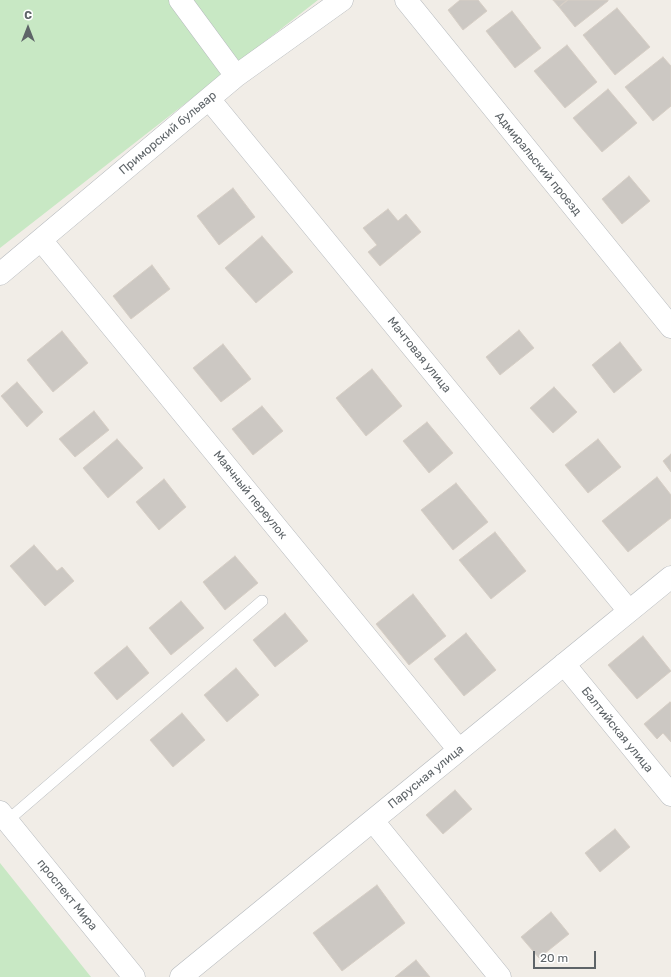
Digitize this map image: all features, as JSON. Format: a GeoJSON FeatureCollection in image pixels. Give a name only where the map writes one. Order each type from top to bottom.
{"type":"FeatureCollection","features":[{"type":"Feature","properties":{"kind":"street"},"geometry":{"type":"LineString","coordinates":[[180,0],[236,76]]}},
{"type":"Feature","properties":{"kind":"street","name":"Приморский бульвар"},"geometry":{"type":"LineString","coordinates":[[0,274],[236,76],[342,0]]}},
{"type":"Feature","properties":{"kind":"street","name":"Адмиральский проезд"},"geometry":{"type":"LineString","coordinates":[[406,0],[671,328]]}},
{"type":"Feature","properties":{"kind":"street","name":"Мачтовая улица"},"geometry":{"type":"LineString","coordinates":[[209,99],[629,611]]}},
{"type":"Feature","properties":{"kind":"street","name":"Маячный переулок"},"geometry":{"type":"LineString","coordinates":[[41,240],[459,750]]}},
{"type":"Feature","properties":{"kind":"street","name":"Парусная улица"},"geometry":{"type":"LineString","coordinates":[[181,977],[671,577]]}},
{"type":"Feature","properties":{"kind":"street","name":"Балтийская улица"},"geometry":{"type":"LineString","coordinates":[[564,664],[671,795]]}},
{"type":"Feature","properties":{"kind":"street","name":"проспект Мира"},"geometry":{"type":"LineString","coordinates":[[4,817],[134,977]]}},
{"type":"Feature","properties":{"kind":"street"},"geometry":{"type":"LineString","coordinates":[[373,821],[500,977]]}},
{"type":"Feature","properties":{"kind":"lane"},"geometry":{"type":"LineString","coordinates":[[4,817],[262,601]]}},
{"type":"Feature","properties":{"kind":"green space"},"geometry":{"type":"Polygon","coordinates":[[[0,0],[318,0],[0,248],[0,0]]]}},
{"type":"Feature","properties":{"kind":"green space"},"geometry":{"type":"Polygon","coordinates":[[[0,863],[91,977],[0,977],[0,863]]]}},
{"type":"Feature","properties":{"kind":"building"},"geometry":{"type":"Polygon","coordinates":[[[460,0],[478,0],[487,11],[463,30],[448,10],[460,0]]]}},
{"type":"Feature","properties":{"kind":"building"},"geometry":{"type":"Polygon","coordinates":[[[553,0],[567,0],[559,7],[553,0]]]}},
{"type":"Feature","properties":{"kind":"building"},"geometry":{"type":"Polygon","coordinates":[[[568,0],[608,1],[575,27],[559,7],[568,0]]]}},
{"type":"Feature","properties":{"kind":"building"},"geometry":{"type":"Polygon","coordinates":[[[617,8],[650,47],[615,75],[583,35],[617,8]]]}},
{"type":"Feature","properties":{"kind":"building"},"geometry":{"type":"Polygon","coordinates":[[[512,11],[541,48],[515,68],[486,31],[512,11]]]}},
{"type":"Feature","properties":{"kind":"building"},"geometry":{"type":"Polygon","coordinates":[[[567,45],[597,82],[565,108],[534,71],[567,45]]]}},
{"type":"Feature","properties":{"kind":"building"},"geometry":{"type":"Polygon","coordinates":[[[663,57],[671,66],[671,106],[653,121],[625,87],[663,57]]]}},
{"type":"Feature","properties":{"kind":"building"},"geometry":{"type":"Polygon","coordinates":[[[608,89],[637,123],[602,152],[573,118],[608,89]]]}},
{"type":"Feature","properties":{"kind":"building"},"geometry":{"type":"Polygon","coordinates":[[[629,176],[650,201],[622,224],[602,199],[629,176]]]}},
{"type":"Feature","properties":{"kind":"building"},"geometry":{"type":"Polygon","coordinates":[[[233,188],[255,217],[219,245],[197,216],[233,188]]]}},
{"type":"Feature","properties":{"kind":"building"},"geometry":{"type":"Polygon","coordinates":[[[388,209],[398,221],[406,214],[421,232],[380,266],[368,252],[377,245],[363,228],[388,209]]]}},
{"type":"Feature","properties":{"kind":"building"},"geometry":{"type":"Polygon","coordinates":[[[262,236],[293,272],[256,303],[225,268],[262,236]]]}},
{"type":"Feature","properties":{"kind":"building"},"geometry":{"type":"Polygon","coordinates":[[[152,265],[170,289],[131,319],[113,296],[152,265]]]}},
{"type":"Feature","properties":{"kind":"building"},"geometry":{"type":"Polygon","coordinates":[[[519,330],[534,348],[500,375],[486,357],[519,330]]]}},
{"type":"Feature","properties":{"kind":"building"},"geometry":{"type":"Polygon","coordinates":[[[62,331],[88,363],[53,392],[27,360],[62,331]]]}},
{"type":"Feature","properties":{"kind":"building"},"geometry":{"type":"Polygon","coordinates":[[[620,342],[642,370],[614,393],[592,365],[620,342]]]}},
{"type":"Feature","properties":{"kind":"building"},"geometry":{"type":"Polygon","coordinates":[[[223,344],[251,379],[221,402],[193,368],[223,344]]]}},
{"type":"Feature","properties":{"kind":"building"},"geometry":{"type":"Polygon","coordinates":[[[372,369],[402,406],[366,436],[336,398],[372,369]]]}},
{"type":"Feature","properties":{"kind":"building"},"geometry":{"type":"Polygon","coordinates":[[[17,382],[43,412],[27,427],[1,396],[17,382]]]}},
{"type":"Feature","properties":{"kind":"building"},"geometry":{"type":"Polygon","coordinates":[[[554,387],[577,412],[553,433],[530,408],[554,387]]]}},
{"type":"Feature","properties":{"kind":"building"},"geometry":{"type":"Polygon","coordinates":[[[262,406],[283,431],[253,455],[232,429],[262,406]]]}},
{"type":"Feature","properties":{"kind":"building"},"geometry":{"type":"Polygon","coordinates":[[[94,411],[109,430],[75,457],[59,439],[94,411]]]}},
{"type":"Feature","properties":{"kind":"building"},"geometry":{"type":"Polygon","coordinates":[[[427,422],[453,453],[429,473],[403,441],[427,422]]]}},
{"type":"Feature","properties":{"kind":"building"},"geometry":{"type":"Polygon","coordinates":[[[117,439],[143,468],[108,498],[83,468],[117,439]]]}},
{"type":"Feature","properties":{"kind":"building"},"geometry":{"type":"Polygon","coordinates":[[[598,439],[621,467],[588,493],[565,465],[598,439]]]}},
{"type":"Feature","properties":{"kind":"building"},"geometry":{"type":"Polygon","coordinates":[[[671,454],[671,472],[663,461],[671,454]]]}},
{"type":"Feature","properties":{"kind":"building"},"geometry":{"type":"Polygon","coordinates":[[[657,477],[671,495],[671,518],[628,552],[602,521],[657,477]]]}},
{"type":"Feature","properties":{"kind":"building"},"geometry":{"type":"Polygon","coordinates":[[[164,479],[186,507],[159,530],[136,502],[164,479]]]}},
{"type":"Feature","properties":{"kind":"building"},"geometry":{"type":"Polygon","coordinates":[[[456,483],[488,522],[453,550],[421,510],[456,483]]]}},
{"type":"Feature","properties":{"kind":"building"},"geometry":{"type":"Polygon","coordinates":[[[495,532],[526,571],[491,599],[459,560],[495,532]]]}},
{"type":"Feature","properties":{"kind":"building"},"geometry":{"type":"Polygon","coordinates":[[[34,545],[57,571],[62,567],[74,581],[45,606],[10,566],[34,545]]]}},
{"type":"Feature","properties":{"kind":"building"},"geometry":{"type":"Polygon","coordinates":[[[235,556],[258,583],[225,610],[203,582],[235,556]]]}},
{"type":"Feature","properties":{"kind":"building"},"geometry":{"type":"Polygon","coordinates":[[[413,594],[446,636],[409,665],[376,624],[413,594]]]}},
{"type":"Feature","properties":{"kind":"building"},"geometry":{"type":"Polygon","coordinates":[[[181,601],[204,628],[171,655],[149,628],[181,601]]]}},
{"type":"Feature","properties":{"kind":"building"},"geometry":{"type":"Polygon","coordinates":[[[285,613],[308,641],[275,667],[253,640],[285,613]]]}},
{"type":"Feature","properties":{"kind":"building"},"geometry":{"type":"Polygon","coordinates":[[[466,633],[496,670],[464,696],[434,659],[466,633]]]}},
{"type":"Feature","properties":{"kind":"building"},"geometry":{"type":"Polygon","coordinates":[[[643,636],[671,671],[637,699],[608,665],[643,636]]]}},
{"type":"Feature","properties":{"kind":"building"},"geometry":{"type":"Polygon","coordinates":[[[127,646],[149,673],[117,700],[94,673],[127,646]]]}},
{"type":"Feature","properties":{"kind":"building"},"geometry":{"type":"Polygon","coordinates":[[[236,668],[259,695],[227,722],[204,695],[236,668]]]}},
{"type":"Feature","properties":{"kind":"building"},"geometry":{"type":"Polygon","coordinates":[[[670,702],[671,742],[663,733],[657,739],[644,724],[670,702]]]}},
{"type":"Feature","properties":{"kind":"building"},"geometry":{"type":"Polygon","coordinates":[[[182,713],[205,740],[173,767],[150,740],[182,713]]]}},
{"type":"Feature","properties":{"kind":"building"},"geometry":{"type":"Polygon","coordinates":[[[455,790],[472,809],[443,834],[426,815],[455,790]]]}},
{"type":"Feature","properties":{"kind":"building"},"geometry":{"type":"Polygon","coordinates":[[[615,829],[630,847],[600,872],[585,853],[615,829]]]}},
{"type":"Feature","properties":{"kind":"building"},"geometry":{"type":"Polygon","coordinates":[[[377,885],[405,923],[342,971],[313,933],[377,885]]]}},
{"type":"Feature","properties":{"kind":"building"},"geometry":{"type":"Polygon","coordinates":[[[551,912],[569,934],[539,958],[521,937],[551,912]]]}},
{"type":"Feature","properties":{"kind":"building"},"geometry":{"type":"Polygon","coordinates":[[[416,960],[430,977],[395,977],[416,960]]]}}]}
